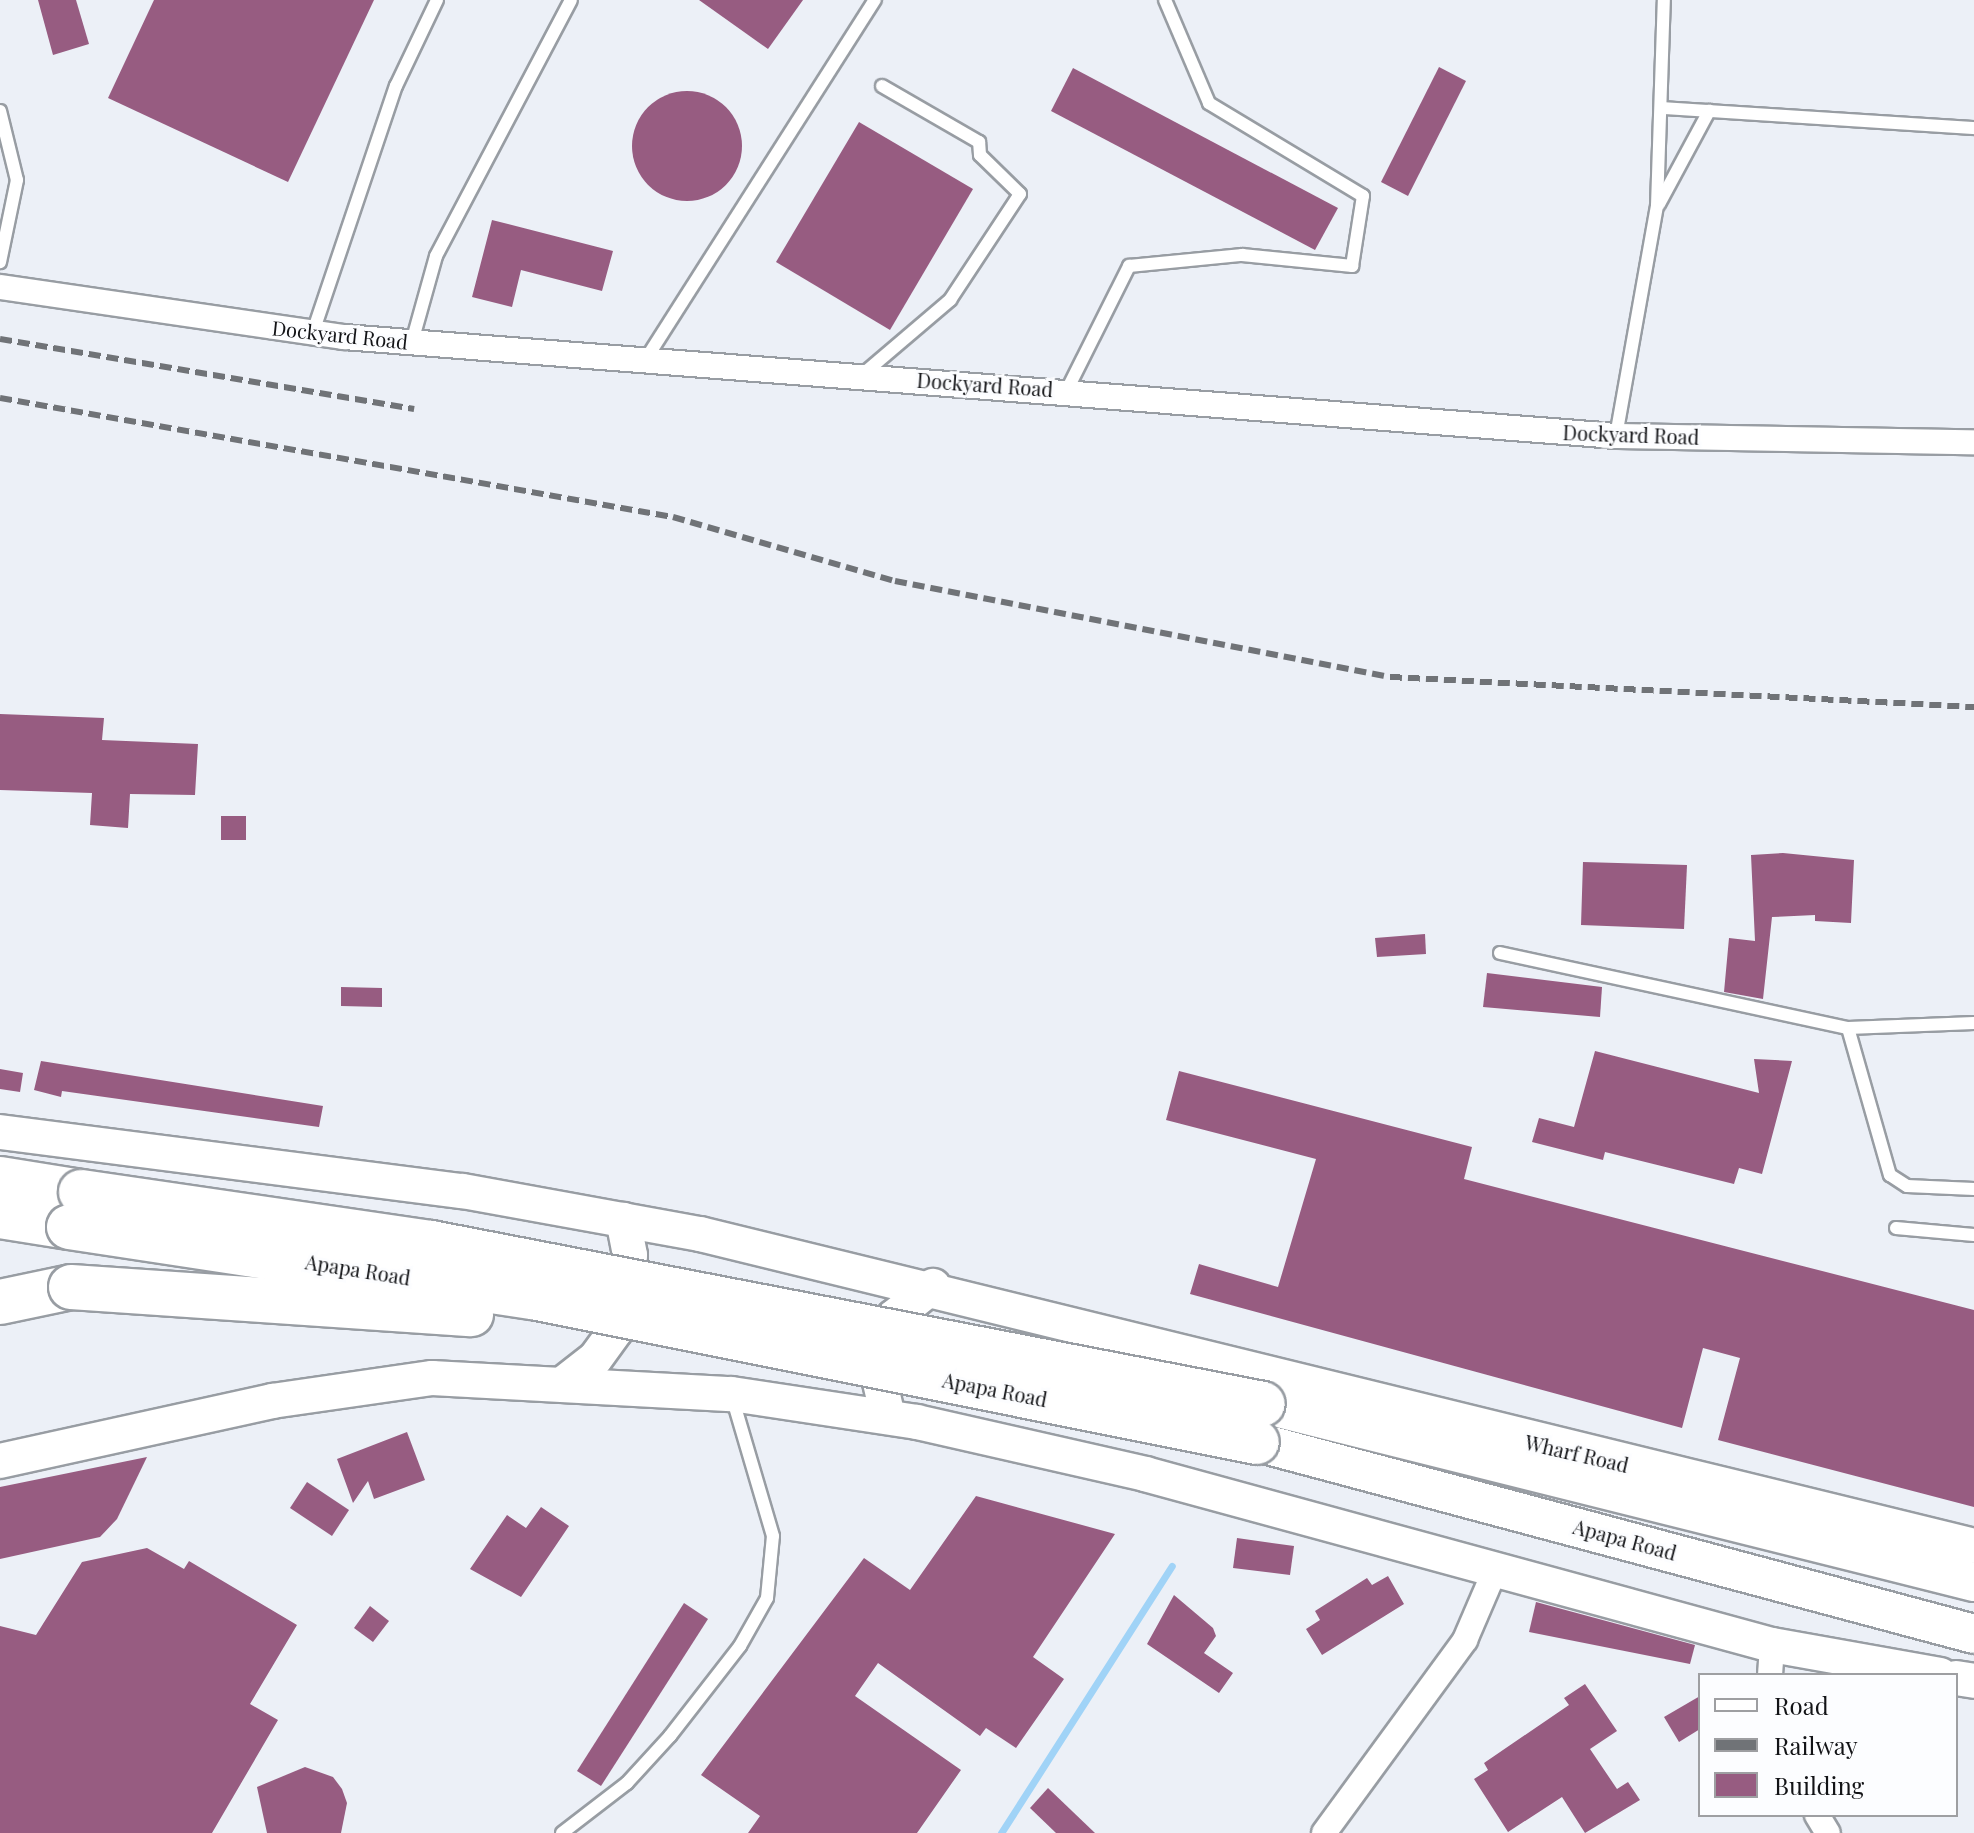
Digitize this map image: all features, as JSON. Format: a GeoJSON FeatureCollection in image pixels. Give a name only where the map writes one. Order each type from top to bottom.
{"type":"FeatureCollection","features":[{"type":"Feature","properties":{"kind":"highway","name":"Apapa Road"},"geometry":{"type":"LineString","coordinates":[[0,1179],[479,1251],[1260,1423]]}},
{"type":"Feature","properties":{"kind":"highway","name":"Apapa Road"},"geometry":{"type":"LineString","coordinates":[[0,1216],[533,1297],[728,1335],[1260,1423]]}},
{"type":"Feature","properties":{"kind":"highway"},"geometry":{"type":"LineString","coordinates":[[0,1280],[728,1335]]}},
{"type":"Feature","properties":{"kind":"highway"},"geometry":{"type":"LineString","coordinates":[[0,1302],[71,1287]]}},
{"type":"Feature","properties":{"kind":"main road","name":"Apapa Road"},"geometry":{"type":"LineString","coordinates":[[1260,1423],[1974,1582]]}},
{"type":"Feature","properties":{"kind":"main road","name":"Apapa Road"},"geometry":{"type":"LineString","coordinates":[[1260,1423],[1974,1634]]}},
{"type":"Feature","properties":{"kind":"street","name":"Dockyard Road"},"geometry":{"type":"LineString","coordinates":[[0,287],[313,332],[412,342],[1067,390],[1616,436],[1974,442]]}},
{"type":"Feature","properties":{"kind":"street","name":"Wharf Road"},"geometry":{"type":"LineString","coordinates":[[0,1132],[463,1191],[623,1220],[933,1286],[1181,1353],[1974,1546]]}},
{"type":"Feature","properties":{"kind":"street"},"geometry":{"type":"LineString","coordinates":[[564,1383],[595,1359],[616,1330],[630,1255],[623,1220]]}},
{"type":"Feature","properties":{"kind":"street"},"geometry":{"type":"LineString","coordinates":[[888,1417],[880,1382],[883,1345],[901,1308],[933,1286]]}},
{"type":"Feature","properties":{"kind":"street"},"geometry":{"type":"LineString","coordinates":[[0,1461],[345,1390],[432,1378],[732,1394],[888,1417],[1145,1474],[1496,1568],[1771,1660],[1917,1673]]}},
{"type":"Feature","properties":{"kind":"street"},"geometry":{"type":"LineString","coordinates":[[1324,1833],[1465,1640],[1496,1568]]}},
{"type":"Feature","properties":{"kind":"lane"},"geometry":{"type":"LineString","coordinates":[[313,332],[396,86],[437,0]]}},
{"type":"Feature","properties":{"kind":"lane"},"geometry":{"type":"LineString","coordinates":[[412,342],[436,256],[571,0]]}},
{"type":"Feature","properties":{"kind":"lane"},"geometry":{"type":"LineString","coordinates":[[646,359],[875,0]]}},
{"type":"Feature","properties":{"kind":"lane"},"geometry":{"type":"LineString","coordinates":[[1067,390],[1129,266],[1242,255],[1352,266],[1363,196],[1209,103],[1165,0]]}},
{"type":"Feature","properties":{"kind":"lane"},"geometry":{"type":"LineString","coordinates":[[1616,436],[1657,206],[1663,108],[1664,0]]}},
{"type":"Feature","properties":{"kind":"lane"},"geometry":{"type":"LineString","coordinates":[[862,375],[950,300],[1020,194],[980,155],[979,142],[882,86]]}},
{"type":"Feature","properties":{"kind":"lane"},"geometry":{"type":"LineString","coordinates":[[1663,108],[1974,128]]}},
{"type":"Feature","properties":{"kind":"lane"},"geometry":{"type":"LineString","coordinates":[[0,111],[17,180],[0,262]]}},
{"type":"Feature","properties":{"kind":"lane"},"geometry":{"type":"LineString","coordinates":[[1657,206],[1709,111]]}},
{"type":"Feature","properties":{"kind":"lane"},"geometry":{"type":"LineString","coordinates":[[1500,953],[1848,1028],[1974,1023]]}},
{"type":"Feature","properties":{"kind":"lane"},"geometry":{"type":"LineString","coordinates":[[1848,1028],[1890,1175],[1907,1186],[1974,1189]]}},
{"type":"Feature","properties":{"kind":"lane"},"geometry":{"type":"LineString","coordinates":[[1896,1228],[1974,1235]]}},
{"type":"Feature","properties":{"kind":"lane"},"geometry":{"type":"LineString","coordinates":[[562,1833],[627,1783],[670,1736],[740,1646],[767,1598],[773,1536],[732,1394]]}},
{"type":"Feature","properties":{"kind":"building"},"geometry":{"type":"Polygon","coordinates":[[[38,0],[76,0],[89,44],[53,55],[38,0]]]}},
{"type":"Feature","properties":{"kind":"building"},"geometry":{"type":"Polygon","coordinates":[[[154,0],[374,0],[288,182],[108,98],[154,0]]]}},
{"type":"Feature","properties":{"kind":"building"},"geometry":{"type":"Polygon","coordinates":[[[699,0],[803,0],[768,49],[699,0]]]}},
{"type":"Feature","properties":{"kind":"building"},"geometry":{"type":"Polygon","coordinates":[[[1439,67],[1466,81],[1408,196],[1381,182],[1439,67]]]}},
{"type":"Feature","properties":{"kind":"building"},"geometry":{"type":"Polygon","coordinates":[[[1073,68],[1338,208],[1315,250],[1051,111],[1073,68]]]}},
{"type":"Feature","properties":{"kind":"building"},"geometry":{"type":"Polygon","coordinates":[[[687,91],[708,95],[726,107],[738,125],[742,146],[738,167],[726,185],[708,197],[687,201],[666,197],[648,185],[636,167],[632,146],[636,125],[648,107],[666,95],[687,91]]]}},
{"type":"Feature","properties":{"kind":"building"},"geometry":{"type":"Polygon","coordinates":[[[859,122],[973,189],[890,330],[776,262],[859,122]]]}},
{"type":"Feature","properties":{"kind":"building"},"geometry":{"type":"Polygon","coordinates":[[[492,220],[613,251],[602,291],[521,270],[512,307],[472,297],[492,220]]]}},
{"type":"Feature","properties":{"kind":"building"},"geometry":{"type":"Polygon","coordinates":[[[0,714],[104,718],[102,740],[198,744],[195,795],[130,794],[128,828],[90,825],[92,793],[0,790],[0,714]]]}},
{"type":"Feature","properties":{"kind":"building"},"geometry":{"type":"Polygon","coordinates":[[[221,816],[246,816],[246,840],[221,840],[221,816]]]}},
{"type":"Feature","properties":{"kind":"building"},"geometry":{"type":"Polygon","coordinates":[[[1783,853],[1854,860],[1851,923],[1815,921],[1815,915],[1772,917],[1763,999],[1724,992],[1729,938],[1755,941],[1751,855],[1783,853]]]}},
{"type":"Feature","properties":{"kind":"building"},"geometry":{"type":"Polygon","coordinates":[[[1583,862],[1687,865],[1684,929],[1581,925],[1583,862]]]}},
{"type":"Feature","properties":{"kind":"building"},"geometry":{"type":"Polygon","coordinates":[[[1425,934],[1426,954],[1377,957],[1375,938],[1425,934]]]}},
{"type":"Feature","properties":{"kind":"building"},"geometry":{"type":"Polygon","coordinates":[[[1487,973],[1602,987],[1600,1017],[1483,1007],[1487,973]]]}},
{"type":"Feature","properties":{"kind":"building"},"geometry":{"type":"Polygon","coordinates":[[[341,987],[382,988],[382,1007],[341,1006],[341,987]]]}},
{"type":"Feature","properties":{"kind":"building"},"geometry":{"type":"Polygon","coordinates":[[[1595,1051],[1759,1093],[1754,1059],[1792,1061],[1762,1174],[1739,1168],[1734,1184],[1605,1152],[1603,1160],[1532,1142],[1539,1118],[1574,1127],[1595,1051]]]}},
{"type":"Feature","properties":{"kind":"building"},"geometry":{"type":"Polygon","coordinates":[[[41,1061],[323,1106],[319,1127],[62,1091],[61,1097],[34,1090],[41,1061]]]}},
{"type":"Feature","properties":{"kind":"building"},"geometry":{"type":"Polygon","coordinates":[[[0,1069],[23,1073],[20,1092],[0,1089],[0,1069]]]}},
{"type":"Feature","properties":{"kind":"building"},"geometry":{"type":"Polygon","coordinates":[[[1179,1071],[1472,1147],[1464,1179],[1974,1310],[1974,1507],[1718,1440],[1740,1358],[1703,1348],[1682,1428],[1190,1294],[1199,1264],[1278,1287],[1316,1159],[1166,1120],[1179,1071]]]}},
{"type":"Feature","properties":{"kind":"building"},"geometry":{"type":"Polygon","coordinates":[[[407,1432],[425,1480],[374,1499],[368,1481],[353,1503],[337,1459],[407,1432]]]}},
{"type":"Feature","properties":{"kind":"building"},"geometry":{"type":"Polygon","coordinates":[[[147,1457],[117,1519],[100,1537],[0,1559],[0,1487],[147,1457]]]}},
{"type":"Feature","properties":{"kind":"building"},"geometry":{"type":"Polygon","coordinates":[[[307,1482],[349,1510],[332,1536],[290,1508],[307,1482]]]}},
{"type":"Feature","properties":{"kind":"building"},"geometry":{"type":"Polygon","coordinates":[[[976,1496],[1115,1534],[1033,1657],[1064,1679],[1016,1748],[986,1728],[980,1736],[878,1663],[855,1696],[961,1770],[917,1833],[748,1833],[760,1816],[701,1775],[864,1558],[910,1590],[976,1496]]]}},
{"type":"Feature","properties":{"kind":"building"},"geometry":{"type":"Polygon","coordinates":[[[541,1507],[569,1526],[521,1597],[470,1569],[507,1515],[526,1528],[541,1507]]]}},
{"type":"Feature","properties":{"kind":"building"},"geometry":{"type":"Polygon","coordinates":[[[1237,1538],[1294,1546],[1290,1575],[1233,1568],[1237,1538]]]}},
{"type":"Feature","properties":{"kind":"building"},"geometry":{"type":"Polygon","coordinates":[[[147,1548],[184,1569],[189,1561],[297,1625],[250,1704],[278,1720],[212,1833],[0,1833],[0,1626],[36,1635],[82,1562],[147,1548]]]}},
{"type":"Feature","properties":{"kind":"building"},"geometry":{"type":"Polygon","coordinates":[[[1388,1576],[1404,1604],[1322,1655],[1306,1629],[1320,1620],[1315,1611],[1367,1578],[1372,1585],[1388,1576]]]}},
{"type":"Feature","properties":{"kind":"building"},"geometry":{"type":"Polygon","coordinates":[[[1174,1595],[1213,1628],[1216,1636],[1204,1653],[1233,1673],[1219,1693],[1147,1644],[1174,1595]]]}},
{"type":"Feature","properties":{"kind":"building"},"geometry":{"type":"Polygon","coordinates":[[[1536,1602],[1695,1645],[1690,1664],[1529,1632],[1536,1602]]]}},
{"type":"Feature","properties":{"kind":"building"},"geometry":{"type":"Polygon","coordinates":[[[684,1603],[708,1619],[601,1786],[577,1771],[684,1603]]]}},
{"type":"Feature","properties":{"kind":"building"},"geometry":{"type":"Polygon","coordinates":[[[370,1606],[389,1621],[373,1642],[354,1628],[370,1606]]]}},
{"type":"Feature","properties":{"kind":"building"},"geometry":{"type":"Polygon","coordinates":[[[1585,1684],[1617,1731],[1590,1749],[1617,1789],[1628,1782],[1640,1800],[1585,1833],[1562,1797],[1508,1832],[1474,1779],[1488,1770],[1484,1763],[1569,1705],[1564,1698],[1585,1684]]]}},
{"type":"Feature","properties":{"kind":"building"},"geometry":{"type":"Polygon","coordinates":[[[1698,1697],[1698,1730],[1679,1742],[1664,1717],[1698,1697]]]}},
{"type":"Feature","properties":{"kind":"building"},"geometry":{"type":"Polygon","coordinates":[[[305,1767],[333,1777],[342,1789],[347,1803],[341,1833],[267,1833],[257,1787],[305,1767]]]}},
{"type":"Feature","properties":{"kind":"building"},"geometry":{"type":"Polygon","coordinates":[[[1048,1788],[1095,1833],[1056,1833],[1030,1808],[1048,1788]]]}},
{"type":"Feature","properties":{"kind":"waterway"},"geometry":{"type":"LineString","coordinates":[[1001,1833],[1172,1566]]}},
{"type":"Feature","properties":{"kind":"railway"},"geometry":{"type":"LineString","coordinates":[[0,339],[414,409]]}},
{"type":"Feature","properties":{"kind":"railway"},"geometry":{"type":"LineString","coordinates":[[0,398],[673,517],[895,581],[1390,677],[1974,707]]}}]}
